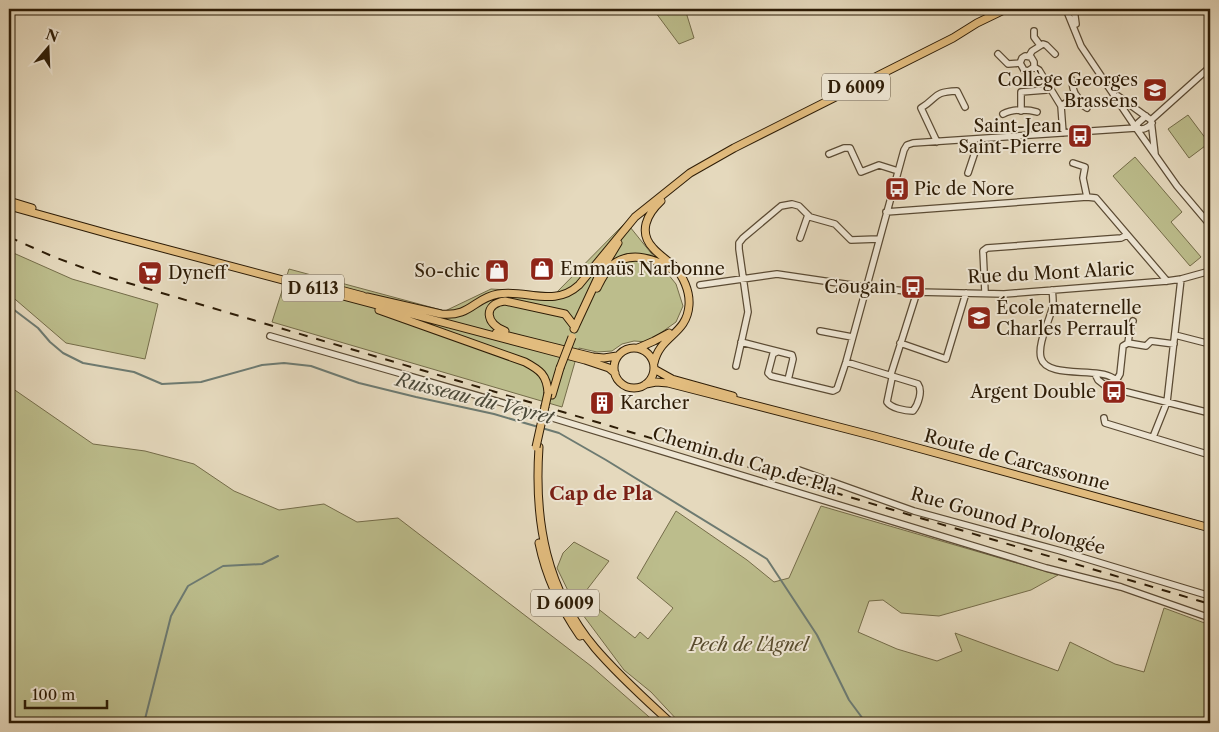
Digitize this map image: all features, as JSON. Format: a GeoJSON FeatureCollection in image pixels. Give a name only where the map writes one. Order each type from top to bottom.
{"type":"FeatureCollection","features":[{"type":"Feature","properties":{"kind":"main road","name":"D 6009"},"geometry":{"type":"LineString","coordinates":[[977,23],[994,9]]}},
{"type":"Feature","properties":{"kind":"main road","name":"D 6009"},"geometry":{"type":"LineString","coordinates":[[665,723],[593,653],[564,612],[550,581],[540,549],[534,507],[533,473],[538,447],[550,394],[589,295],[609,257],[627,232],[651,205],[690,173],[734,148],[953,38],[977,23],[1006,9]]}},
{"type":"Feature","properties":{"kind":"main road"},"geometry":{"type":"LineString","coordinates":[[685,319],[663,337],[638,348],[626,349],[618,356],[615,362],[617,379],[626,386],[638,388],[651,380],[659,348],[678,331],[685,319],[689,306],[689,297],[683,278],[675,267],[653,248],[647,239],[646,220],[653,209],[682,184],[734,148]]}},
{"type":"Feature","properties":{"kind":"main road","name":"D 6113"},"geometry":{"type":"LineString","coordinates":[[9,201],[104,229],[560,349],[593,357],[618,356]]}},
{"type":"Feature","properties":{"kind":"main road"},"geometry":{"type":"LineString","coordinates":[[367,297],[441,314],[454,315],[498,294],[546,297],[563,295],[579,285],[635,217],[651,205]]}},
{"type":"Feature","properties":{"kind":"main road","name":"D 6113"},"geometry":{"type":"LineString","coordinates":[[9,206],[585,360],[609,368],[615,373]]}},
{"type":"Feature","properties":{"kind":"main road"},"geometry":{"type":"LineString","coordinates":[[560,349],[499,330],[490,320],[488,315],[490,308],[498,302],[505,301],[565,314],[575,327],[605,274],[619,260],[632,257],[647,258],[668,267],[683,278]]}},
{"type":"Feature","properties":{"kind":"main road"},"geometry":{"type":"LineString","coordinates":[[327,292],[525,362],[541,371],[546,379],[550,394]]}},
{"type":"Feature","properties":{"kind":"main road"},"geometry":{"type":"LineString","coordinates":[[638,348],[648,353],[654,366]]}},
{"type":"Feature","properties":{"kind":"main road","name":"Route de Carcassonne"},"geometry":{"type":"LineString","coordinates":[[654,366],[672,379],[817,421]]}},
{"type":"Feature","properties":{"kind":"main road","name":"Route de Carcassonne"},"geometry":{"type":"LineString","coordinates":[[646,384],[656,382],[668,383],[817,421],[1210,528]]}},
{"type":"Feature","properties":{"kind":"main road","name":"D 6009"},"geometry":{"type":"LineString","coordinates":[[538,447],[537,494],[540,523],[548,558],[568,610],[585,635],[607,661],[671,723]]}},
{"type":"Feature","properties":{"kind":"street"},"geometry":{"type":"LineString","coordinates":[[1066,9],[1081,46],[1156,158],[1210,225]]}},
{"type":"Feature","properties":{"kind":"street"},"geometry":{"type":"LineString","coordinates":[[1074,9],[1077,33]]}},
{"type":"Feature","properties":{"kind":"street"},"geometry":{"type":"LineString","coordinates":[[1203,9],[1210,12]]}},
{"type":"Feature","properties":{"kind":"street"},"geometry":{"type":"LineString","coordinates":[[1034,31],[1034,37],[1040,45]]}},
{"type":"Feature","properties":{"kind":"street"},"geometry":{"type":"LineString","coordinates":[[1020,63],[1022,58],[1029,56],[1040,45],[1046,44],[1055,54]]}},
{"type":"Feature","properties":{"kind":"street"},"geometry":{"type":"LineString","coordinates":[[998,54],[1008,64],[1020,63]]}},
{"type":"Feature","properties":{"kind":"street"},"geometry":{"type":"LineString","coordinates":[[1029,56],[1034,62],[1034,68]]}},
{"type":"Feature","properties":{"kind":"street"},"geometry":{"type":"LineString","coordinates":[[1020,63],[1024,70],[1028,71],[1034,68]]}},
{"type":"Feature","properties":{"kind":"street"},"geometry":{"type":"LineString","coordinates":[[1136,128],[1138,123],[1150,120],[1208,74],[1210,67]]}},
{"type":"Feature","properties":{"kind":"street"},"geometry":{"type":"LineString","coordinates":[[1034,68],[1039,70],[1061,106],[1063,133]]}},
{"type":"Feature","properties":{"kind":"street"},"geometry":{"type":"LineString","coordinates":[[1072,80],[1072,86],[1081,105],[1087,108]]}},
{"type":"Feature","properties":{"kind":"street"},"geometry":{"type":"LineString","coordinates":[[1021,111],[1021,92],[1050,88]]}},
{"type":"Feature","properties":{"kind":"street"},"geometry":{"type":"LineString","coordinates":[[937,142],[922,108],[929,104],[936,94],[957,91],[966,107]]}},
{"type":"Feature","properties":{"kind":"street"},"geometry":{"type":"LineString","coordinates":[[1112,92],[1150,120],[1156,158]]}},
{"type":"Feature","properties":{"kind":"street"},"geometry":{"type":"LineString","coordinates":[[1061,106],[1077,96]]}},
{"type":"Feature","properties":{"kind":"street"},"geometry":{"type":"LineString","coordinates":[[1003,114],[1021,111],[1038,112]]}},
{"type":"Feature","properties":{"kind":"street"},"geometry":{"type":"LineString","coordinates":[[777,352],[773,354],[768,373],[771,376],[833,391],[837,389],[846,362],[878,239],[907,145],[913,143],[1147,128],[1150,120]]}},
{"type":"Feature","properties":{"kind":"street"},"geometry":{"type":"LineString","coordinates":[[968,173],[975,152],[974,140]]}},
{"type":"Feature","properties":{"kind":"street"},"geometry":{"type":"LineString","coordinates":[[829,154],[844,148],[850,148],[862,172],[878,165],[898,171]]}},
{"type":"Feature","properties":{"kind":"street"},"geometry":{"type":"LineString","coordinates":[[1073,163],[1085,167],[1083,178],[1086,197]]}},
{"type":"Feature","properties":{"kind":"street"},"geometry":{"type":"LineString","coordinates":[[886,212],[1086,197],[1096,198],[1168,281]]}},
{"type":"Feature","properties":{"kind":"street"},"geometry":{"type":"LineString","coordinates":[[736,366],[748,312],[739,249],[743,238],[781,206],[792,204],[799,206],[808,215],[835,224],[851,240],[878,239]]}},
{"type":"Feature","properties":{"kind":"street"},"geometry":{"type":"LineString","coordinates":[[800,238],[808,215]]}},
{"type":"Feature","properties":{"kind":"street"},"geometry":{"type":"LineString","coordinates":[[1202,215],[1210,221]]}},
{"type":"Feature","properties":{"kind":"street"},"geometry":{"type":"LineString","coordinates":[[985,292],[983,250],[987,248],[1121,238],[1127,235]]}},
{"type":"Feature","properties":{"kind":"street","name":"Rue du Mont Alaric"},"geometry":{"type":"LineString","coordinates":[[700,285],[776,274],[865,287],[916,292],[985,292],[1004,294],[1168,281],[1210,271]]}},
{"type":"Feature","properties":{"kind":"street"},"geometry":{"type":"LineString","coordinates":[[1153,437],[1167,402],[1181,279]]}},
{"type":"Feature","properties":{"kind":"street"},"geometry":{"type":"LineString","coordinates":[[1052,290],[1053,304],[1041,345],[1041,359],[1045,365],[1051,368],[1113,378],[1122,391]]}},
{"type":"Feature","properties":{"kind":"street"},"geometry":{"type":"LineString","coordinates":[[846,362],[892,376],[918,384],[921,387],[916,409],[913,411],[889,405],[887,402],[892,376],[900,344],[916,292]]}},
{"type":"Feature","properties":{"kind":"street"},"geometry":{"type":"LineString","coordinates":[[900,344],[946,359],[966,293]]}},
{"type":"Feature","properties":{"kind":"street"},"geometry":{"type":"LineString","coordinates":[[1128,343],[1133,321]]}},
{"type":"Feature","properties":{"kind":"street"},"geometry":{"type":"LineString","coordinates":[[820,331],[852,337]]}},
{"type":"Feature","properties":{"kind":"street"},"geometry":{"type":"LineString","coordinates":[[1175,335],[1210,344]]}},
{"type":"Feature","properties":{"kind":"street","name":"Chemin du Cap de Pla"},"geometry":{"type":"LineString","coordinates":[[270,336],[510,405],[1046,568],[1121,587],[1210,618]]}},
{"type":"Feature","properties":{"kind":"street"},"geometry":{"type":"LineString","coordinates":[[1116,381],[1120,374],[1123,346],[1128,343],[1146,346],[1151,341],[1174,344]]}},
{"type":"Feature","properties":{"kind":"street"},"geometry":{"type":"LineString","coordinates":[[740,342],[792,355],[793,359],[788,380]]}},
{"type":"Feature","properties":{"kind":"street"},"geometry":{"type":"LineString","coordinates":[[1095,374],[1098,380],[1107,387],[1210,413]]}},
{"type":"Feature","properties":{"kind":"street"},"geometry":{"type":"LineString","coordinates":[[1104,418],[1106,423],[1210,454]]}},
{"type":"Feature","properties":{"kind":"street","name":"Rue Gounod Prolongée"},"geometry":{"type":"LineString","coordinates":[[798,470],[914,511],[1024,541],[1210,596]]}},
{"type":"Feature","properties":{"kind":"green space"},"geometry":{"type":"Polygon","coordinates":[[[653,9],[685,9],[694,38],[679,44],[653,9]]]}},
{"type":"Feature","properties":{"kind":"green space"},"geometry":{"type":"Polygon","coordinates":[[[1188,115],[1209,143],[1189,158],[1168,129],[1188,115]]]}},
{"type":"Feature","properties":{"kind":"green space"},"geometry":{"type":"Polygon","coordinates":[[[1135,157],[1182,212],[1171,222],[1201,257],[1190,266],[1113,176],[1135,157]]]}},
{"type":"Feature","properties":{"kind":"green space"},"geometry":{"type":"Polygon","coordinates":[[[626,222],[676,284],[683,306],[676,322],[648,342],[634,341],[622,344],[612,351],[597,352],[579,348],[562,407],[272,322],[289,269],[445,311],[491,289],[556,293],[626,222]]]}},
{"type":"Feature","properties":{"kind":"green space"},"geometry":{"type":"Polygon","coordinates":[[[9,251],[72,279],[158,304],[145,359],[66,343],[9,294],[9,251]]]}},
{"type":"Feature","properties":{"kind":"green space"},"geometry":{"type":"Polygon","coordinates":[[[9,386],[93,444],[145,451],[194,464],[234,491],[279,510],[324,504],[357,522],[398,518],[591,666],[656,723],[9,723],[9,386]]]}},
{"type":"Feature","properties":{"kind":"green space","name":"Pech de l'Agnel"},"geometry":{"type":"Polygon","coordinates":[[[821,506],[1058,575],[1031,590],[939,616],[901,613],[883,600],[869,601],[858,632],[897,649],[937,661],[962,651],[955,633],[1058,671],[1070,642],[1115,664],[1144,672],[1164,608],[1210,625],[1210,718],[1207,723],[680,723],[651,692],[624,670],[574,603],[557,568],[563,553],[574,542],[609,561],[582,596],[635,638],[640,632],[648,639],[673,608],[637,578],[676,511],[747,560],[774,582],[789,578],[821,506]]]}},
{"type":"Feature","properties":{"kind":"waterway","name":"Ruisseau du Veyret"},"geometry":{"type":"LineString","coordinates":[[9,306],[38,328],[63,353],[83,363],[134,372],[162,384],[201,382],[262,365],[284,363],[311,366],[359,383],[494,414],[559,433],[767,559],[817,635],[849,700],[866,723]]}},
{"type":"Feature","properties":{"kind":"waterway"},"geometry":{"type":"LineString","coordinates":[[144,723],[171,616],[188,586],[223,566],[262,564],[278,556]]}},
{"type":"Feature","properties":{"kind":"railway"},"geometry":{"type":"LineString","coordinates":[[9,237],[54,257],[108,277],[1210,604]]}},
{"type":"Feature","properties":{"kind":"place","name":"Collège Georges Brassens"},"geometry":{"type":"Point","coordinates":[1155,90]}},
{"type":"Feature","properties":{"kind":"place","name":"Saint-Jean Saint-Pierre"},"geometry":{"type":"Point","coordinates":[1080,136]}},
{"type":"Feature","properties":{"kind":"place","name":"Pic de Nore"},"geometry":{"type":"Point","coordinates":[897,189]}},
{"type":"Feature","properties":{"kind":"place","name":"Emmaüs Narbonne"},"geometry":{"type":"Point","coordinates":[542,269]}},
{"type":"Feature","properties":{"kind":"place","name":"So-chic"},"geometry":{"type":"Point","coordinates":[497,271]}},
{"type":"Feature","properties":{"kind":"place","name":"Dyneff"},"geometry":{"type":"Point","coordinates":[150,273]}},
{"type":"Feature","properties":{"kind":"place","name":"Cougain"},"geometry":{"type":"Point","coordinates":[913,287]}},
{"type":"Feature","properties":{"kind":"place","name":"École maternelle Charles Perrault"},"geometry":{"type":"Point","coordinates":[979,318]}},
{"type":"Feature","properties":{"kind":"place","name":"Argent Double"},"geometry":{"type":"Point","coordinates":[1114,392]}},
{"type":"Feature","properties":{"kind":"place","name":"Karcher"},"geometry":{"type":"Point","coordinates":[602,403]}},
{"type":"Feature","properties":{"kind":"district","name":"Cap de Pla"},"geometry":{"type":"Point","coordinates":[601,493]}}]}
